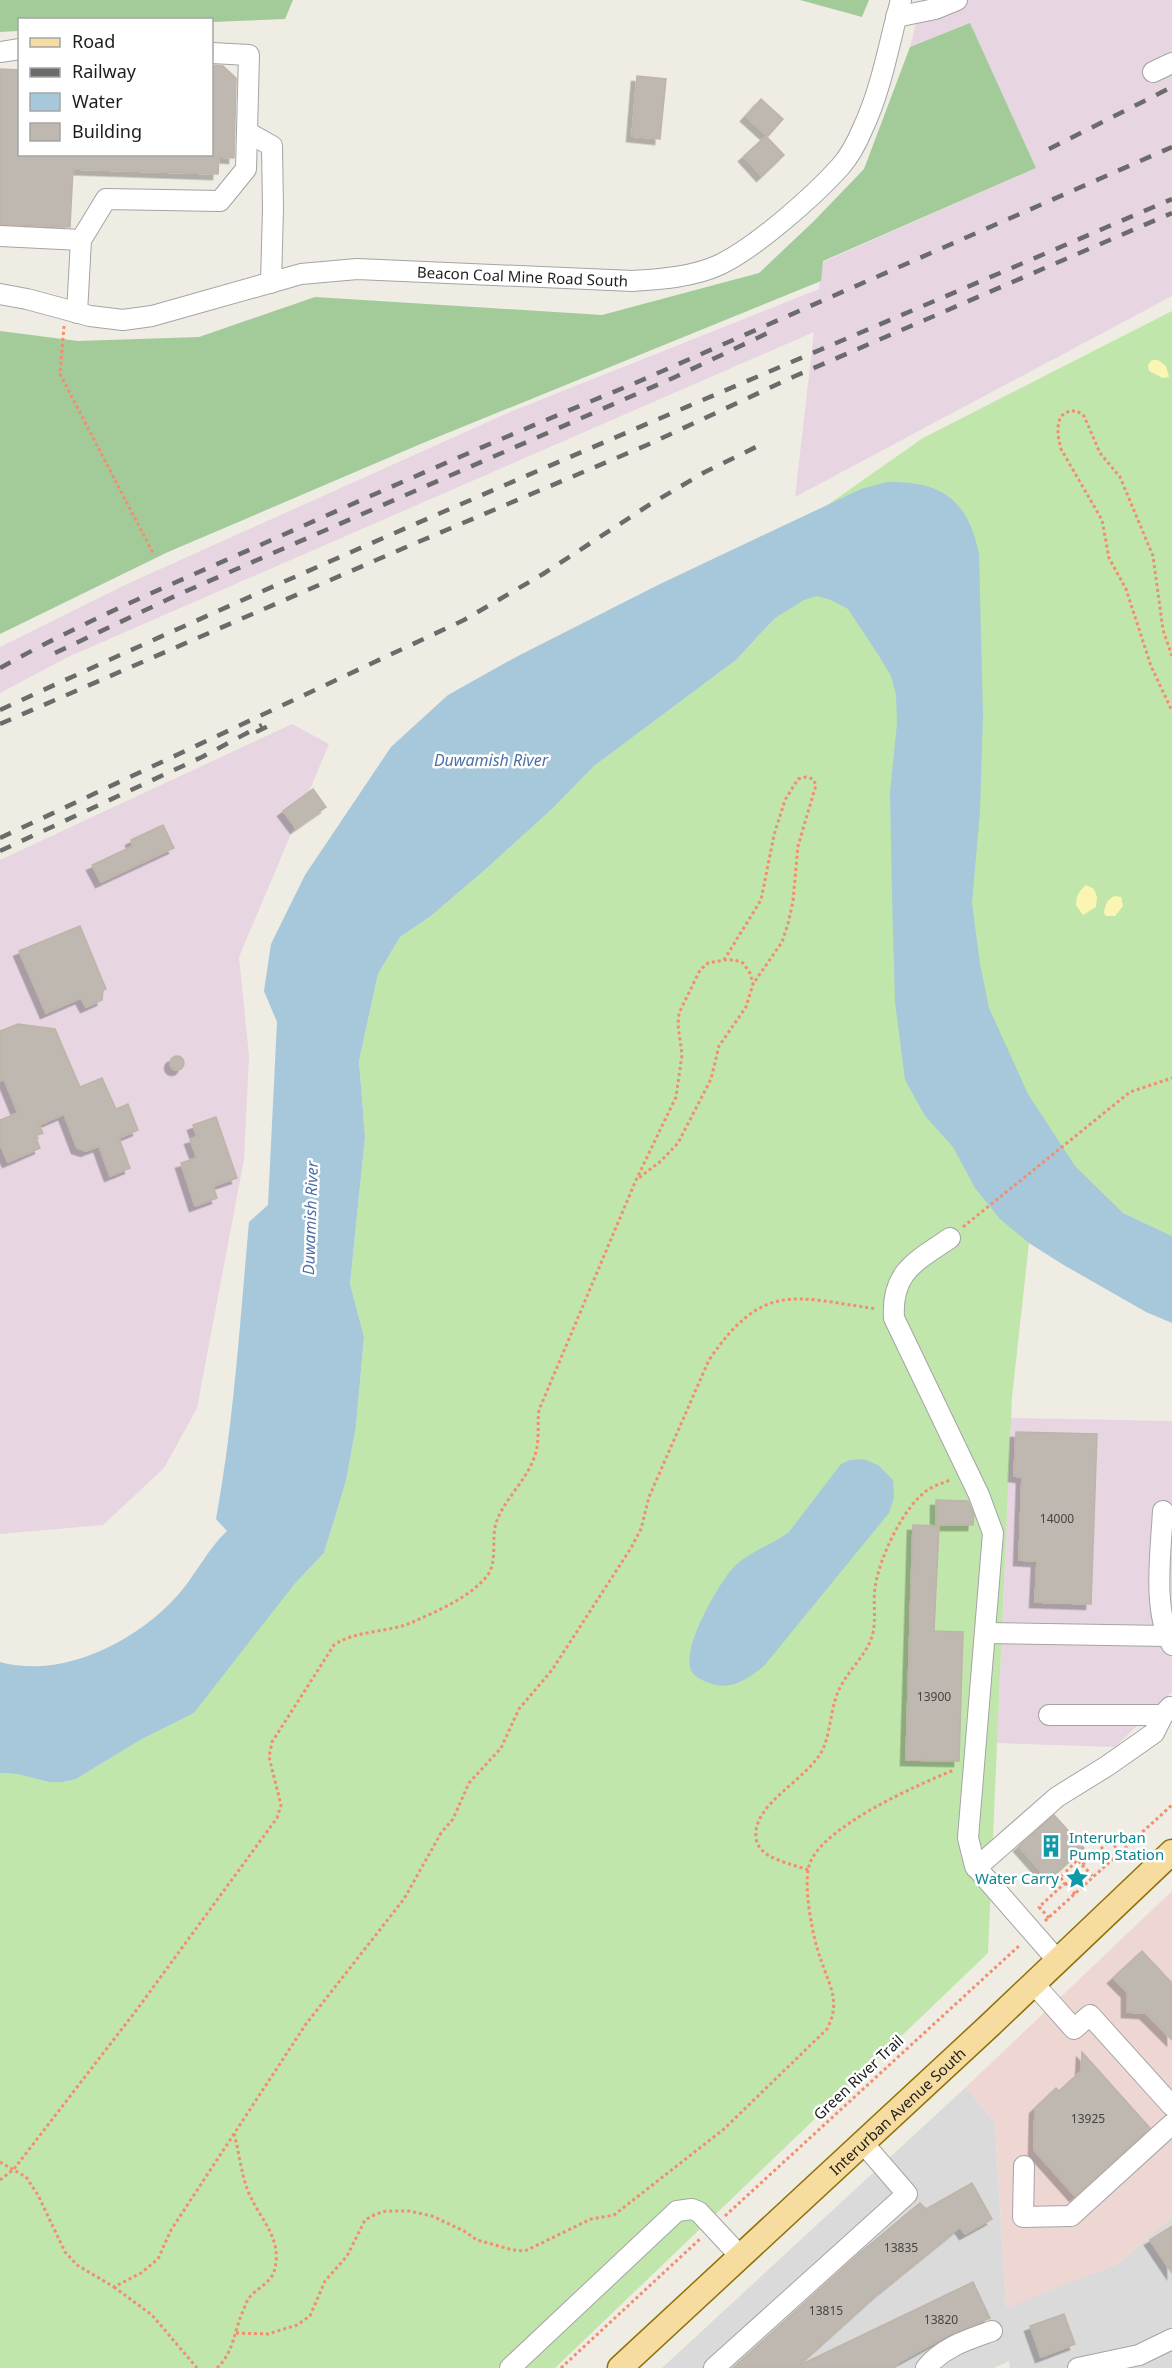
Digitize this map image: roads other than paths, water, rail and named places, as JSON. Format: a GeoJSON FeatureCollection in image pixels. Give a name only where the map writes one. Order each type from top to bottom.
{"type":"FeatureCollection","features":[{"type":"Feature","properties":{"kind":"main road","name":"Interurban Avenue South"},"geometry":{"type":"LineString","coordinates":[[620,2368],[863,2144],[1172,1852]]}},
{"type":"Feature","properties":{"kind":"street"},"geometry":{"type":"LineString","coordinates":[[898,8],[935,9],[957,0]]}},
{"type":"Feature","properties":{"kind":"street","name":"Beacon Coal Mine Road South"},"geometry":{"type":"LineString","coordinates":[[0,294],[71,311],[123,320],[153,316],[301,274],[357,268],[633,281],[665,279],[718,265],[744,250],[787,217],[842,166],[870,110],[898,8]]}},
{"type":"Feature","properties":{"kind":"street"},"geometry":{"type":"LineString","coordinates":[[0,52],[18,49]]}},
{"type":"Feature","properties":{"kind":"street"},"geometry":{"type":"LineString","coordinates":[[71,311],[81,240],[106,199],[220,201],[246,169],[249,55],[213,53]]}},
{"type":"Feature","properties":{"kind":"street"},"geometry":{"type":"LineString","coordinates":[[1153,72],[1172,63]]}},
{"type":"Feature","properties":{"kind":"street"},"geometry":{"type":"LineString","coordinates":[[247,132],[272,146],[271,283]]}},
{"type":"Feature","properties":{"kind":"street"},"geometry":{"type":"LineString","coordinates":[[0,236],[81,240]]}},
{"type":"Feature","properties":{"kind":"street"},"geometry":{"type":"LineString","coordinates":[[950,1238],[905,1270],[898,1284],[893,1311],[894,1318],[979,1495],[993,1533],[968,1838],[976,1868],[1058,1960]]}},
{"type":"Feature","properties":{"kind":"street"},"geometry":{"type":"LineString","coordinates":[[985,1633],[1169,1640],[1160,1600],[1163,1511]]}},
{"type":"Feature","properties":{"kind":"street"},"geometry":{"type":"LineString","coordinates":[[976,1868],[1057,1797],[1154,1733],[1167,1710]]}},
{"type":"Feature","properties":{"kind":"street"},"geometry":{"type":"LineString","coordinates":[[1049,1715],[1167,1710]]}},
{"type":"Feature","properties":{"kind":"street"},"geometry":{"type":"LineString","coordinates":[[1034,1984],[1074,2029],[1090,2015],[1172,2106]]}},
{"type":"Feature","properties":{"kind":"street"},"geometry":{"type":"LineString","coordinates":[[1024,2166],[1023,2217],[1071,2216],[1172,2124]]}},
{"type":"Feature","properties":{"kind":"street"},"geometry":{"type":"LineString","coordinates":[[714,2368],[907,2194],[863,2144]]}},
{"type":"Feature","properties":{"kind":"street"},"geometry":{"type":"LineString","coordinates":[[510,2368],[677,2211],[692,2209],[699,2212],[740,2256]]}},
{"type":"Feature","properties":{"kind":"street"},"geometry":{"type":"LineString","coordinates":[[926,2368],[948,2348],[992,2331]]}},
{"type":"Feature","properties":{"kind":"street"},"geometry":{"type":"LineString","coordinates":[[1078,2368],[1139,2355],[1172,2339]]}},
{"type":"Feature","properties":{"kind":"water","name":"Duwamish River"},"geometry":{"type":"Polygon","coordinates":[[[887,482],[923,485],[949,497],[968,519],[979,554],[983,714],[980,811],[972,903],[980,964],[989,1008],[1028,1094],[1075,1166],[1123,1213],[1172,1236],[1172,1323],[1146,1312],[1062,1264],[1029,1243],[1000,1219],[975,1188],[953,1147],[925,1116],[905,1080],[895,1002],[892,896],[890,792],[897,723],[896,695],[891,676],[848,609],[817,596],[804,600],[775,618],[736,660],[594,766],[554,807],[487,868],[431,916],[400,937],[378,974],[359,1061],[365,1137],[350,1284],[364,1337],[356,1426],[346,1481],[324,1553],[296,1582],[194,1713],[142,1739],[76,1779],[49,1782],[17,1774],[0,1773],[0,1662],[25,1666],[50,1665],[76,1660],[124,1639],[166,1607],[183,1589],[227,1531],[216,1519],[232,1408],[249,1222],[268,1205],[277,1022],[264,991],[271,944],[305,875],[391,747],[448,695],[516,657],[658,585],[861,489],[887,482]]]}},
{"type":"Feature","properties":{"kind":"water"},"geometry":{"type":"Polygon","coordinates":[[[863,1459],[878,1465],[893,1480],[894,1498],[889,1513],[764,1666],[742,1681],[727,1686],[711,1684],[696,1676],[691,1671],[690,1657],[696,1632],[715,1593],[728,1574],[749,1555],[789,1532],[841,1464],[850,1460],[863,1459]]]}},
{"type":"Feature","properties":{"kind":"railway"},"geometry":{"type":"LineString","coordinates":[[1049,149],[1172,87]]}},
{"type":"Feature","properties":{"kind":"railway"},"geometry":{"type":"LineString","coordinates":[[0,668],[65,634],[166,587],[449,461],[633,384],[1172,147]]}},
{"type":"Feature","properties":{"kind":"railway"},"geometry":{"type":"LineString","coordinates":[[0,710],[291,578],[1172,199]]}},
{"type":"Feature","properties":{"kind":"railway"},"geometry":{"type":"LineString","coordinates":[[0,724],[647,445],[793,377],[1172,213]]}},
{"type":"Feature","properties":{"kind":"railway"},"geometry":{"type":"LineString","coordinates":[[55,653],[175,596],[673,378],[774,330]]}},
{"type":"Feature","properties":{"kind":"railway"},"geometry":{"type":"LineString","coordinates":[[0,838],[464,620],[543,574],[649,505],[705,472],[758,446]]}},
{"type":"Feature","properties":{"kind":"railway"},"geometry":{"type":"LineString","coordinates":[[256,732],[277,722]]}},
{"type":"Feature","properties":{"kind":"railway"},"geometry":{"type":"LineString","coordinates":[[0,851],[202,757],[262,725]]}},
{"type":"Feature","properties":{"kind":"place","name":"Interurban Pump Station"},"geometry":{"type":"Point","coordinates":[1051,1846]}},
{"type":"Feature","properties":{"kind":"place","name":"Water Carry"},"geometry":{"type":"Point","coordinates":[1077,1878]}}]}
